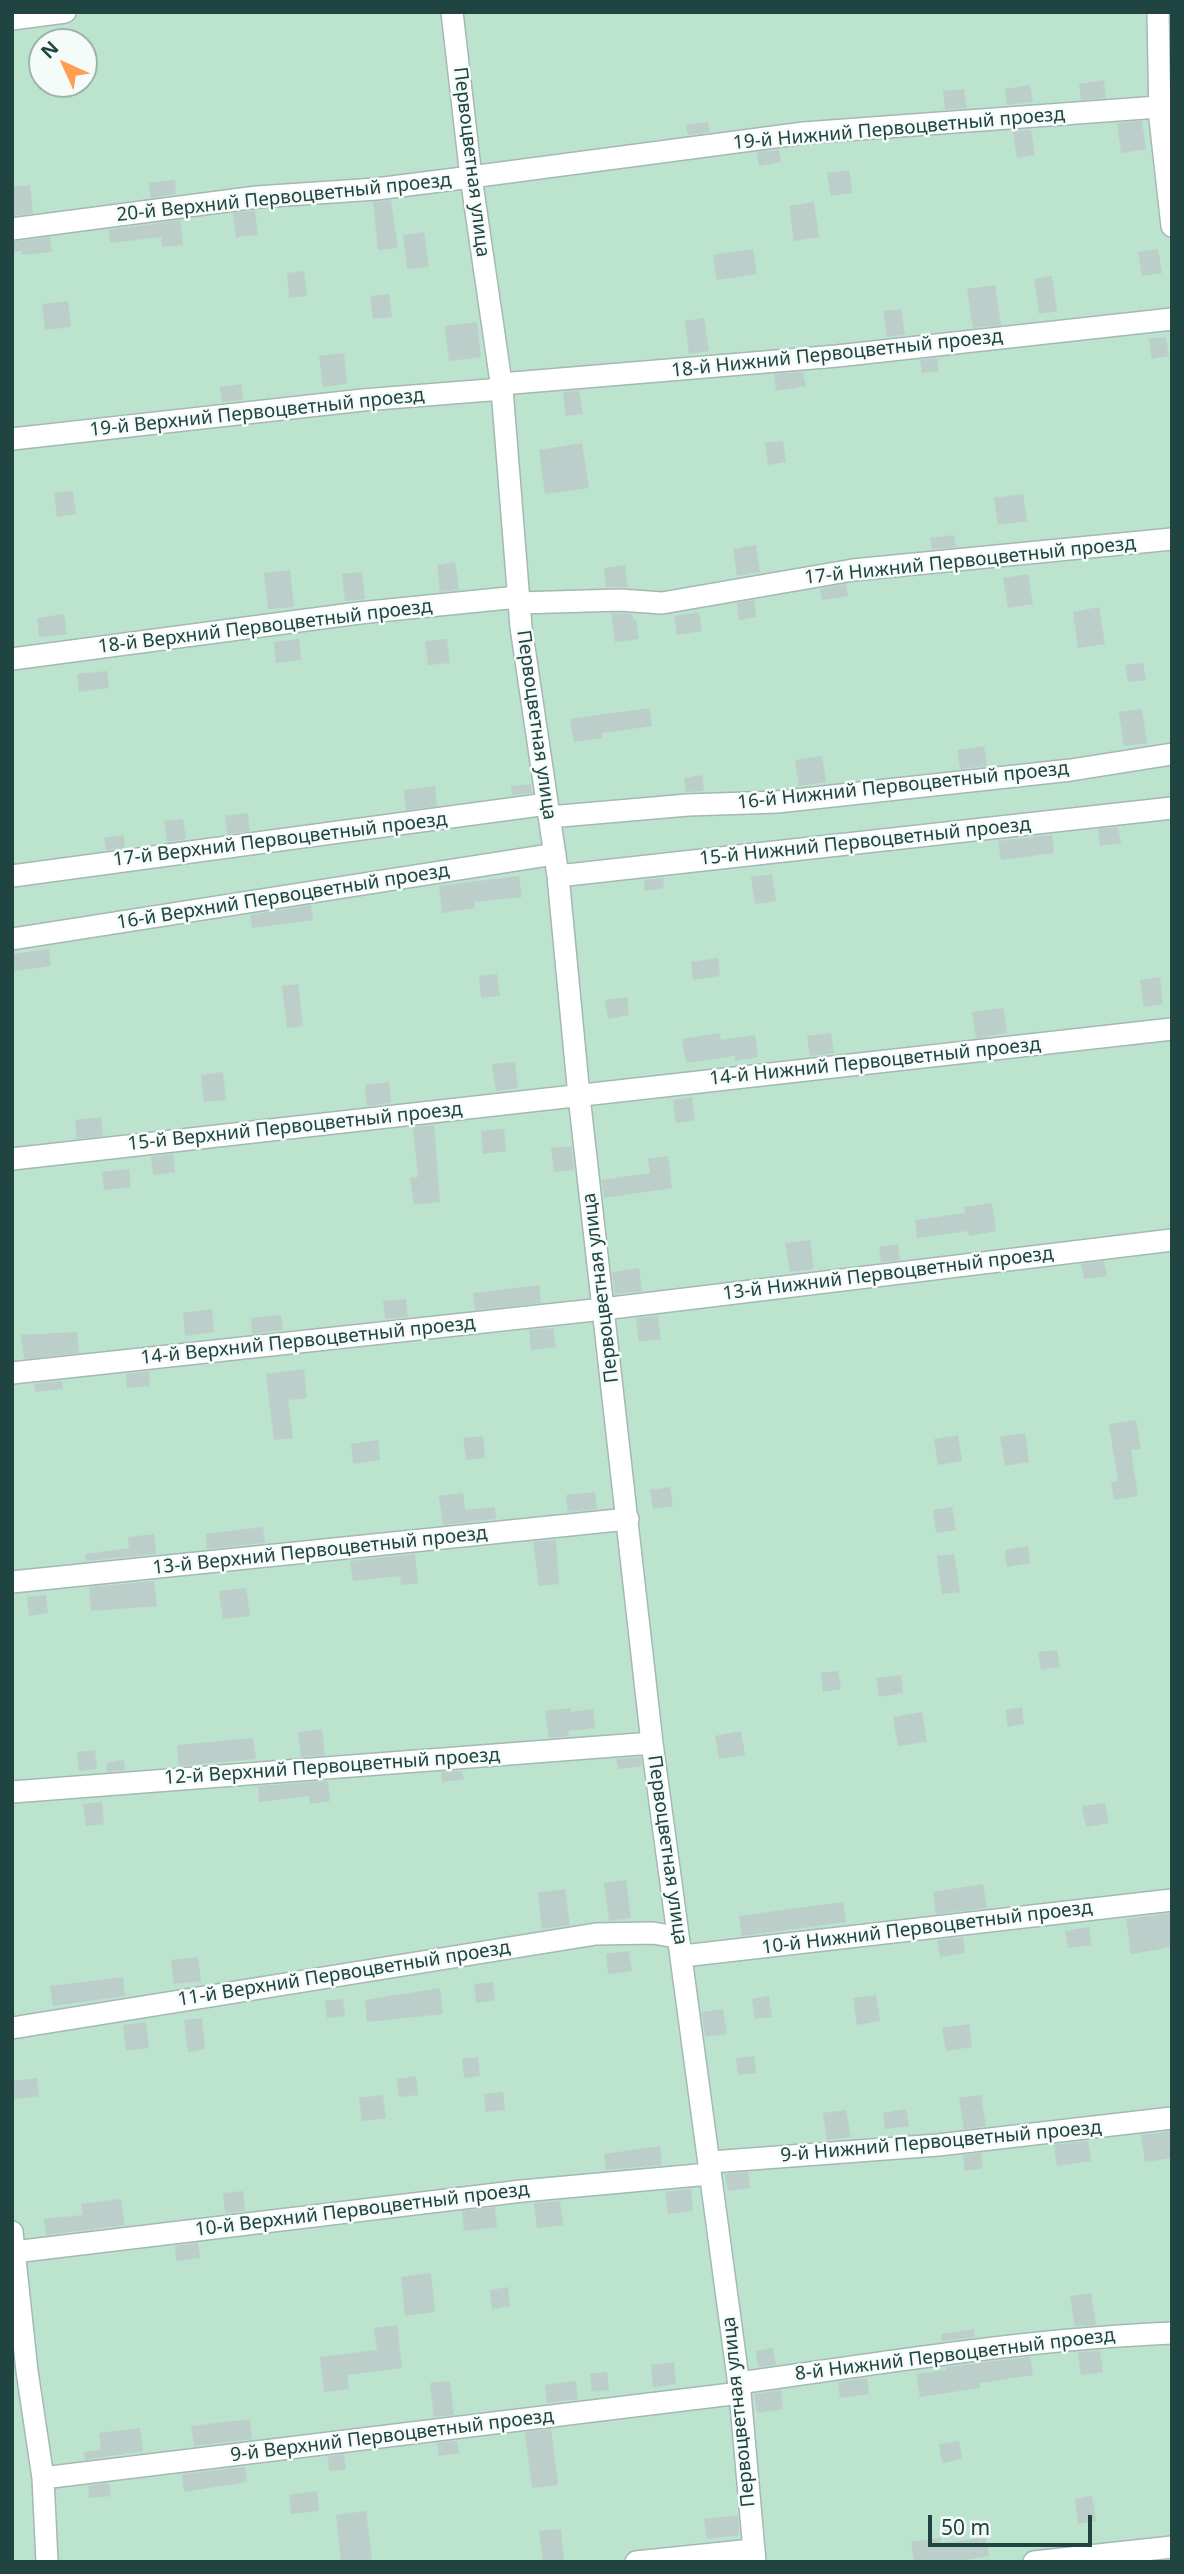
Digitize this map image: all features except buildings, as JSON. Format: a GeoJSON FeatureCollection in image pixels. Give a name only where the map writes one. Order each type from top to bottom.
{"type":"FeatureCollection","features":[{"type":"Feature","properties":{"kind":"lane"},"geometry":{"type":"LineString","coordinates":[[12,19],[65,12]]}},
{"type":"Feature","properties":{"kind":"lane","name":"Первоцветная улица"},"geometry":{"type":"LineString","coordinates":[[452,12],[471,177],[502,386],[519,600],[558,876],[579,1096],[652,1742],[740,2388],[753,2556]]}},
{"type":"Feature","properties":{"kind":"lane"},"geometry":{"type":"LineString","coordinates":[[1158,12],[1172,226]]}},
{"type":"Feature","properties":{"kind":"lane","name":"19-й Нижний Первоцветный проезд"},"geometry":{"type":"LineString","coordinates":[[471,177],[804,133],[1166,107]]}},
{"type":"Feature","properties":{"kind":"lane","name":"20-й Верхний Первоцветный проезд"},"geometry":{"type":"LineString","coordinates":[[12,229],[257,197],[376,189],[471,177]]}},
{"type":"Feature","properties":{"kind":"lane","name":"18-й Нижний Первоцветный проезд"},"geometry":{"type":"LineString","coordinates":[[502,386],[837,356],[1172,319]]}},
{"type":"Feature","properties":{"kind":"lane","name":"19-й Верхний Первоцветный проезд"},"geometry":{"type":"LineString","coordinates":[[12,439],[502,386]]}},
{"type":"Feature","properties":{"kind":"lane","name":"17-й Нижний Первоцветный проезд"},"geometry":{"type":"LineString","coordinates":[[519,600],[662,603],[853,570],[1172,539]]}},
{"type":"Feature","properties":{"kind":"lane","name":"18-й Верхний Первоцветный проезд"},"geometry":{"type":"LineString","coordinates":[[12,659],[332,617],[519,600]]}},
{"type":"Feature","properties":{"kind":"lane","name":"16-й Нижний Первоцветный проезд"},"geometry":{"type":"LineString","coordinates":[[548,811],[777,802],[1071,770],[1172,754]]}},
{"type":"Feature","properties":{"kind":"lane","name":"15-й Нижний Первоцветный проезд"},"geometry":{"type":"LineString","coordinates":[[558,876],[1172,808]]}},
{"type":"Feature","properties":{"kind":"lane","name":"17-й Верхний Первоцветный проезд"},"geometry":{"type":"LineString","coordinates":[[12,876],[548,811]]}},
{"type":"Feature","properties":{"kind":"lane","name":"16-й Верхний Первоцветный проезд"},"geometry":{"type":"LineString","coordinates":[[12,939],[555,854]]}},
{"type":"Feature","properties":{"kind":"lane","name":"14-й Нижний Первоцветный проезд"},"geometry":{"type":"LineString","coordinates":[[579,1096],[1172,1029]]}},
{"type":"Feature","properties":{"kind":"lane","name":"15-й Верхний Первоцветный проезд"},"geometry":{"type":"LineString","coordinates":[[12,1159],[579,1096]]}},
{"type":"Feature","properties":{"kind":"lane","name":"13-й Нижний Первоцветный проезд"},"geometry":{"type":"LineString","coordinates":[[603,1309],[1172,1240]]}},
{"type":"Feature","properties":{"kind":"lane","name":"14-й Верхний Первоцветный проезд"},"geometry":{"type":"LineString","coordinates":[[12,1373],[603,1309]]}},
{"type":"Feature","properties":{"kind":"lane","name":"13-й Верхний Первоцветный проезд"},"geometry":{"type":"LineString","coordinates":[[12,1582],[628,1519]]}},
{"type":"Feature","properties":{"kind":"lane","name":"12-й Верхний Первоцветный проезд"},"geometry":{"type":"LineString","coordinates":[[12,1792],[652,1742]]}},
{"type":"Feature","properties":{"kind":"lane","name":"10-й Нижний Первоцветный проезд"},"geometry":{"type":"LineString","coordinates":[[680,1946],[1172,1900]]}},
{"type":"Feature","properties":{"kind":"lane","name":"11-й Верхний Первоцветный проезд"},"geometry":{"type":"LineString","coordinates":[[12,2028],[596,1934],[653,1933],[680,1946]]}},
{"type":"Feature","properties":{"kind":"lane","name":"9-й Нижний Первоцветный проезд"},"geometry":{"type":"LineString","coordinates":[[710,2168],[1172,2118]]}},
{"type":"Feature","properties":{"kind":"lane","name":"10-й Верхний Первоцветный проезд"},"geometry":{"type":"LineString","coordinates":[[13,2242],[522,2191],[710,2168]]}},
{"type":"Feature","properties":{"kind":"lane"},"geometry":{"type":"LineString","coordinates":[[13,2242],[20,2372],[43,2478],[47,2562]]}},
{"type":"Feature","properties":{"kind":"lane","name":"8-й Нижний Первоцветный проезд"},"geometry":{"type":"LineString","coordinates":[[740,2388],[911,2359],[1118,2335],[1172,2333]]}},
{"type":"Feature","properties":{"kind":"lane","name":"9-й Верхний Первоцветный проезд"},"geometry":{"type":"LineString","coordinates":[[43,2478],[740,2388]]}},
{"type":"Feature","properties":{"kind":"lane"},"geometry":{"type":"LineString","coordinates":[[1034,2562],[1172,2547]]}},
{"type":"Feature","properties":{"kind":"lane"},"geometry":{"type":"LineString","coordinates":[[636,2562],[753,2556]]}},
{"type":"Feature","properties":{"kind":"green space"},"geometry":{"type":"Polygon","coordinates":[[[12,12],[1172,12],[1172,2562],[12,2562],[12,12]]]}}]}
